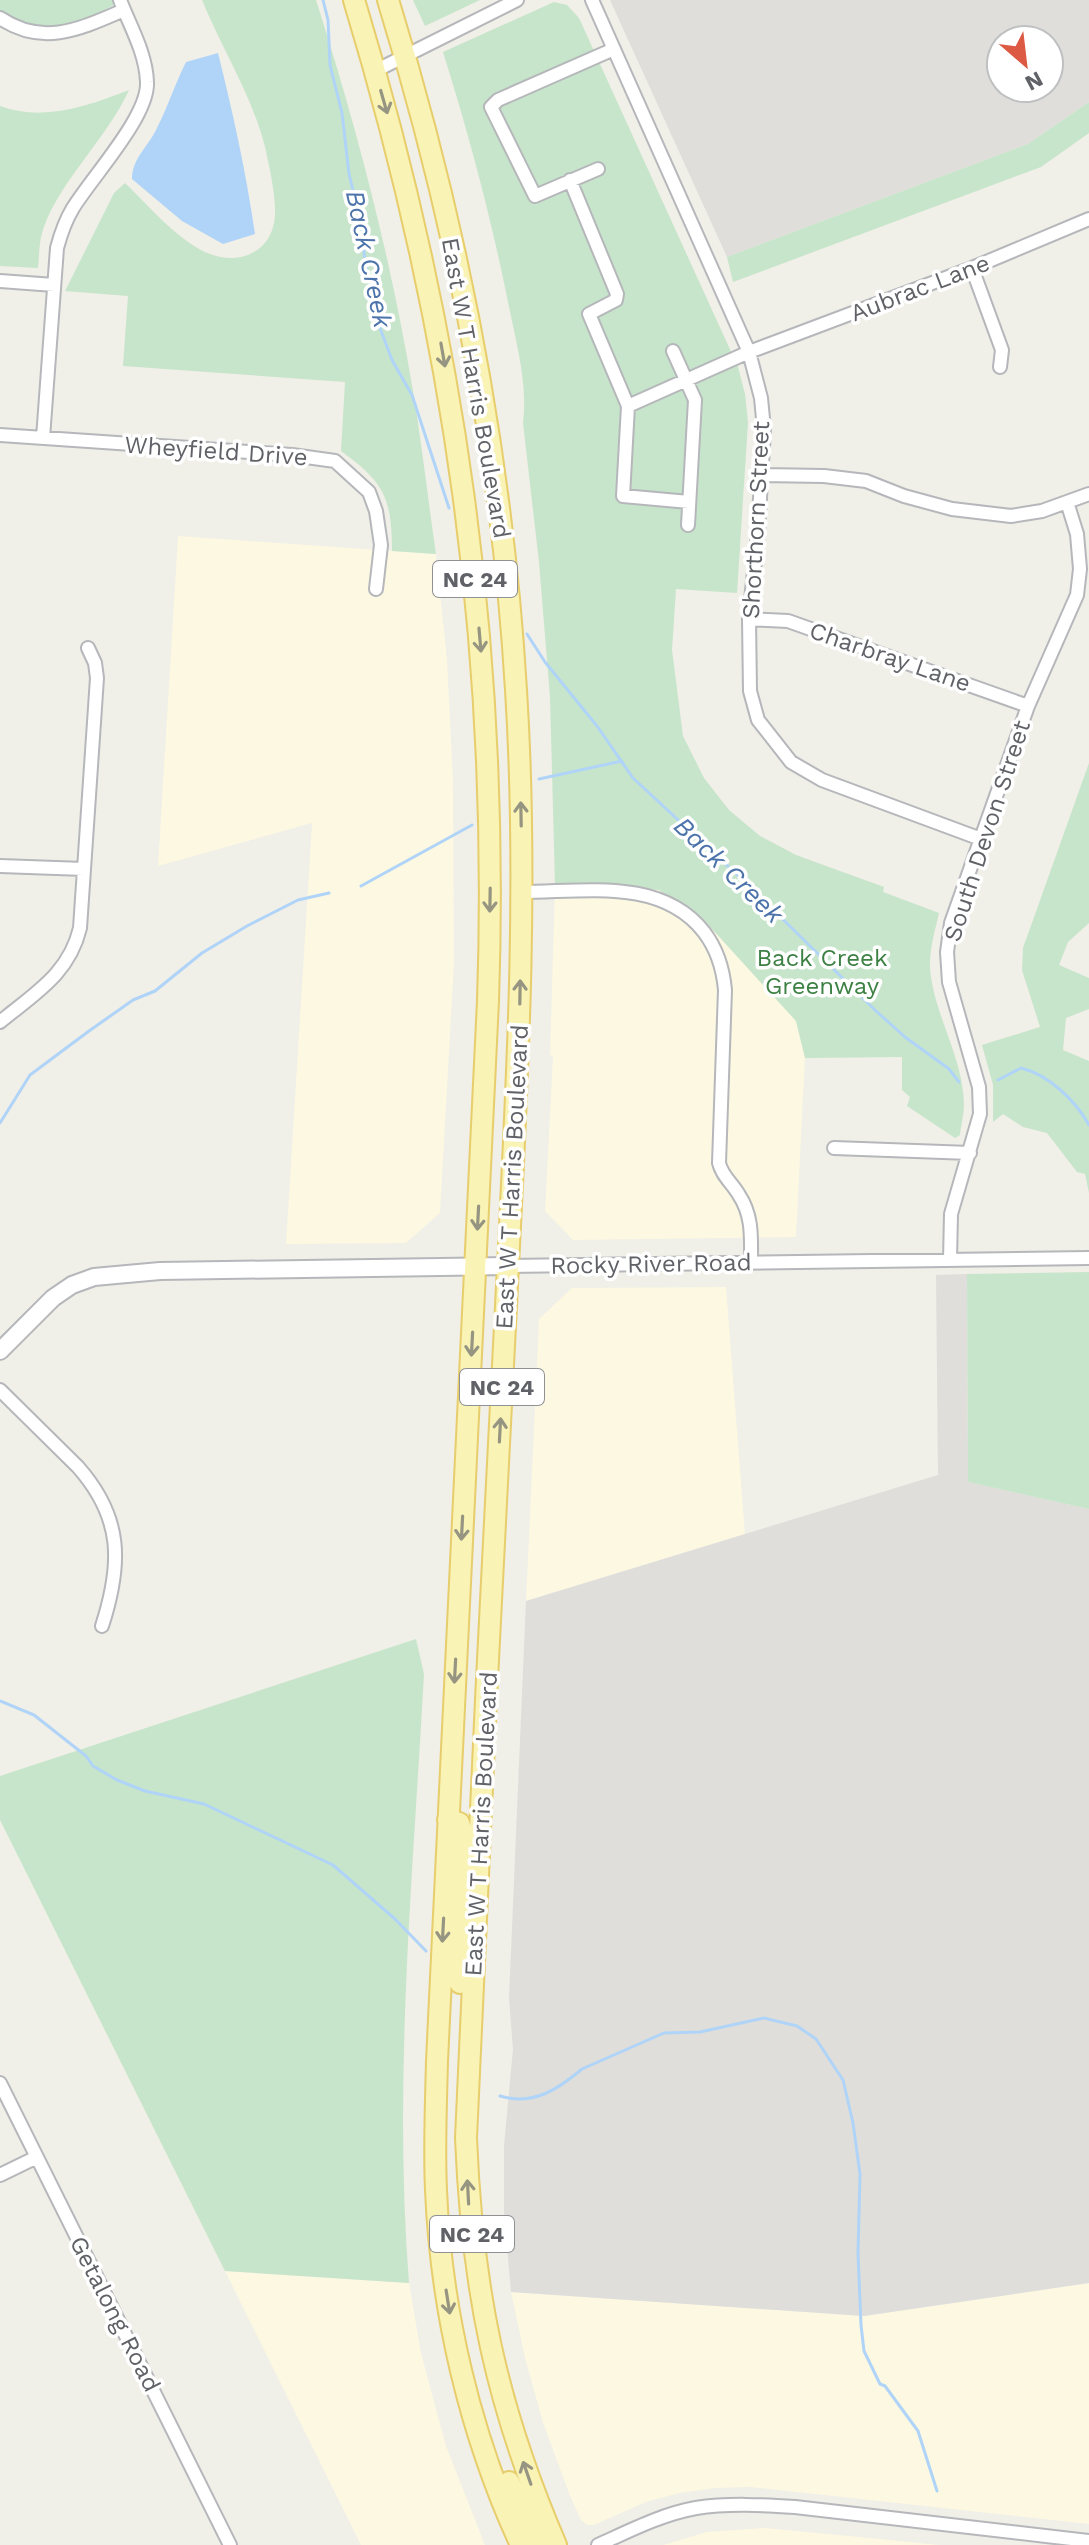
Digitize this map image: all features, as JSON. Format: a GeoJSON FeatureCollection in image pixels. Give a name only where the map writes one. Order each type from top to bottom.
{"type":"FeatureCollection","features":[{"type":"Feature","properties":{"kind":"main road","name":"East W T Harris Boulevard"},"geometry":{"type":"LineString","coordinates":[[354,0],[414,219],[439,337],[467,511],[482,662],[489,793],[490,904],[437,2061],[435,2162],[443,2270],[458,2352],[482,2444],[521,2545]]}},
{"type":"Feature","properties":{"kind":"main road","name":"East W T Harris Boulevard"},"geometry":{"type":"LineString","coordinates":[[388,0],[454,249],[493,464],[517,692],[522,892],[508,1266],[466,2138],[468,2198],[484,2321],[495,2371],[512,2433],[556,2545]]}},
{"type":"Feature","properties":{"kind":"main road"},"geometry":{"type":"LineString","coordinates":[[448,1820],[459,1823],[464,1839],[460,2051],[468,2082]]}},
{"type":"Feature","properties":{"kind":"main road"},"geometry":{"type":"LineString","coordinates":[[458,2352],[500,2462],[539,2545]]}},
{"type":"Feature","properties":{"kind":"street"},"geometry":{"type":"LineString","coordinates":[[375,71],[517,0]]}},
{"type":"Feature","properties":{"kind":"street","name":"Shorthorn Street"},"geometry":{"type":"LineString","coordinates":[[592,0],[749,352],[761,398],[764,429],[762,475],[749,619],[750,691],[758,720],[791,762],[822,780],[981,839]]}},
{"type":"Feature","properties":{"kind":"street"},"geometry":{"type":"LineString","coordinates":[[0,18],[18,30],[48,35],[82,27],[122,5],[145,62],[147,85],[143,106],[73,207],[62,228],[57,248],[43,438]]}},
{"type":"Feature","properties":{"kind":"street"},"geometry":{"type":"LineString","coordinates":[[598,169],[535,196],[491,107],[498,100],[614,49]]}},
{"type":"Feature","properties":{"kind":"street"},"geometry":{"type":"LineString","coordinates":[[570,180],[617,294],[616,300],[589,314],[628,406],[623,496],[689,502]]}},
{"type":"Feature","properties":{"kind":"street","name":"Aubrac Lane"},"geometry":{"type":"LineString","coordinates":[[628,406],[749,352],[972,268],[1088,220]]}},
{"type":"Feature","properties":{"kind":"street"},"geometry":{"type":"LineString","coordinates":[[972,268],[1002,350],[1000,367]]}},
{"type":"Feature","properties":{"kind":"street"},"geometry":{"type":"LineString","coordinates":[[0,281],[54,285]]}},
{"type":"Feature","properties":{"kind":"street"},"geometry":{"type":"LineString","coordinates":[[673,351],[695,400],[688,525]]}},
{"type":"Feature","properties":{"kind":"street","name":"Wheyfield Drive"},"geometry":{"type":"LineString","coordinates":[[0,435],[292,455],[335,461],[369,492],[376,511],[381,545],[376,589]]}},
{"type":"Feature","properties":{"kind":"street"},"geometry":{"type":"LineString","coordinates":[[762,475],[824,476],[866,481],[904,496],[952,509],[1011,516],[1042,511],[1089,494]]}},
{"type":"Feature","properties":{"kind":"street","name":"South Devon Street"},"geometry":{"type":"LineString","coordinates":[[950,1260],[951,1214],[980,1114],[979,1087],[949,982],[947,952],[951,923],[1028,706],[1077,595],[1080,569],[1077,534],[1067,502]]}},
{"type":"Feature","properties":{"kind":"street","name":"Charbray Lane"},"geometry":{"type":"LineString","coordinates":[[749,619],[788,621],[1028,706]]}},
{"type":"Feature","properties":{"kind":"street"},"geometry":{"type":"LineString","coordinates":[[0,1022],[59,973],[69,959],[80,928],[97,678],[88,648]]}},
{"type":"Feature","properties":{"kind":"street"},"geometry":{"type":"LineString","coordinates":[[0,866],[84,869]]}},
{"type":"Feature","properties":{"kind":"street"},"geometry":{"type":"LineString","coordinates":[[522,892],[650,895],[682,909],[712,944],[719,958],[725,990],[719,1163],[723,1175],[738,1193],[749,1216],[751,1263]]}},
{"type":"Feature","properties":{"kind":"street"},"geometry":{"type":"LineString","coordinates":[[834,1148],[970,1153]]}},
{"type":"Feature","properties":{"kind":"street","name":"Rocky River Road"},"geometry":{"type":"LineString","coordinates":[[0,1351],[53,1298],[72,1285],[94,1277],[175,1271],[1089,1258]]}},
{"type":"Feature","properties":{"kind":"street"},"geometry":{"type":"LineString","coordinates":[[0,1390],[78,1467],[105,1507],[115,1539],[116,1572],[102,1626]]}},
{"type":"Feature","properties":{"kind":"street","name":"Getalong Road"},"geometry":{"type":"LineString","coordinates":[[0,2083],[230,2545]]}},
{"type":"Feature","properties":{"kind":"street"},"geometry":{"type":"LineString","coordinates":[[0,2175],[37,2157]]}},
{"type":"Feature","properties":{"kind":"street"},"geometry":{"type":"LineString","coordinates":[[598,2545],[643,2524],[694,2509],[757,2505],[1089,2541]]}},
{"type":"Feature","properties":{"kind":"shaded area"},"geometry":{"type":"Polygon","coordinates":[[[610,0],[1089,0],[1089,102],[1028,144],[727,257],[610,0]]]}},
{"type":"Feature","properties":{"kind":"shaded area"},"geometry":{"type":"Polygon","coordinates":[[[178,536],[436,554],[447,659],[453,781],[454,964],[440,1213],[406,1243],[286,1244],[312,823],[158,866],[178,536]]]}},
{"type":"Feature","properties":{"kind":"shaded area"},"geometry":{"type":"Polygon","coordinates":[[[555,885],[658,890],[702,918],[796,1021],[805,1058],[796,1237],[573,1240],[545,1211],[553,1056],[550,1055],[555,885]]]}},
{"type":"Feature","properties":{"kind":"shaded area"},"geometry":{"type":"Polygon","coordinates":[[[967,1274],[968,1482],[1089,1509],[1089,2283],[864,2316],[511,2292],[504,2211],[504,2146],[513,2049],[509,1998],[526,1601],[938,1475],[936,1275],[967,1274]]]}},
{"type":"Feature","properties":{"kind":"shaded area"},"geometry":{"type":"Polygon","coordinates":[[[726,1287],[745,1534],[526,1601],[539,1319],[572,1288],[726,1287]]]}},
{"type":"Feature","properties":{"kind":"shaded area"},"geometry":{"type":"Polygon","coordinates":[[[225,2271],[409,2283],[421,2353],[446,2446],[485,2545],[361,2545],[225,2271]]]}},
{"type":"Feature","properties":{"kind":"shaded area"},"geometry":{"type":"Polygon","coordinates":[[[1089,2283],[1089,2524],[750,2487],[680,2493],[646,2502],[594,2525],[587,2525],[581,2520],[570,2496],[543,2423],[511,2292],[864,2316],[1089,2283]]]}},
{"type":"Feature","properties":{"kind":"shaded area"},"geometry":{"type":"Polygon","coordinates":[[[765,2528],[940,2545],[663,2545],[707,2532],[765,2528]]]}},
{"type":"Feature","properties":{"kind":"green space"},"geometry":{"type":"Polygon","coordinates":[[[0,0],[112,0],[114,5],[70,24],[44,28],[16,20],[0,10],[0,0]]]}},
{"type":"Feature","properties":{"kind":"green space"},"geometry":{"type":"Polygon","coordinates":[[[202,0],[316,0],[359,145],[394,292],[416,411],[436,554],[392,551],[390,517],[383,493],[367,472],[341,451],[345,382],[123,366],[128,296],[65,291],[114,193],[125,183],[176,233],[210,254],[234,258],[244,256],[262,246],[269,237],[275,207],[265,147],[245,91],[202,0]]]}},
{"type":"Feature","properties":{"kind":"green space"},"geometry":{"type":"Polygon","coordinates":[[[413,0],[480,0],[425,26],[413,0]]]}},
{"type":"Feature","properties":{"kind":"green space","name":"Back Creek Greenway"},"geometry":{"type":"Polygon","coordinates":[[[554,2],[567,5],[579,18],[738,367],[745,394],[748,422],[737,593],[676,589],[672,650],[683,736],[704,778],[729,810],[760,836],[796,855],[884,887],[883,892],[939,913],[930,969],[962,1087],[963,1116],[960,1135],[955,1138],[907,1106],[910,1097],[902,1090],[902,1057],[805,1058],[796,1021],[702,918],[659,890],[555,885],[550,697],[523,423],[523,378],[487,207],[443,52],[554,2]]]}},
{"type":"Feature","properties":{"kind":"green space"},"geometry":{"type":"Polygon","coordinates":[[[129,90],[108,127],[56,201],[41,237],[38,268],[0,266],[0,106],[16,111],[49,112],[98,102],[129,90]]]}},
{"type":"Feature","properties":{"kind":"green space"},"geometry":{"type":"Polygon","coordinates":[[[1089,102],[1089,133],[1041,167],[733,282],[727,257],[1028,144],[1089,102]]]}},
{"type":"Feature","properties":{"kind":"green space"},"geometry":{"type":"Polygon","coordinates":[[[1089,763],[1089,923],[1068,942],[1059,965],[1089,978],[1089,1009],[1066,1018],[1063,1050],[1089,1061],[1089,1193],[1085,1174],[1077,1172],[1047,1133],[1023,1127],[1003,1114],[993,1122],[993,1085],[982,1045],[1040,1027],[1022,970],[1023,948],[1089,763]]]}},
{"type":"Feature","properties":{"kind":"green space"},"geometry":{"type":"Polygon","coordinates":[[[1089,1272],[1089,1509],[968,1482],[967,1274],[1089,1272]]]}},
{"type":"Feature","properties":{"kind":"green space"},"geometry":{"type":"Polygon","coordinates":[[[416,1639],[424,1674],[404,2054],[403,2131],[409,2283],[225,2271],[0,1820],[0,1776],[416,1639]]]}},
{"type":"Feature","properties":{"kind":"water"},"geometry":{"type":"Polygon","coordinates":[[[218,53],[239,143],[255,234],[223,244],[182,221],[132,179],[138,158],[157,128],[186,62],[218,53]]]}},
{"type":"Feature","properties":{"kind":"waterway","name":"Back Creek"},"geometry":{"type":"LineString","coordinates":[[323,0],[328,20],[330,65],[342,113],[349,174],[362,227],[365,264],[376,295],[377,320],[392,360],[412,395],[449,508]]}},
{"type":"Feature","properties":{"kind":"waterway","name":"Back Creek"},"geometry":{"type":"LineString","coordinates":[[527,634],[633,778],[746,883],[876,1011],[949,1069],[959,1082]]}},
{"type":"Feature","properties":{"kind":"waterway"},"geometry":{"type":"LineString","coordinates":[[539,779],[622,761]]}},
{"type":"Feature","properties":{"kind":"waterway"},"geometry":{"type":"LineString","coordinates":[[361,886],[472,825]]}},
{"type":"Feature","properties":{"kind":"waterway"},"geometry":{"type":"LineString","coordinates":[[0,1123],[30,1075],[133,1000],[155,991],[202,953],[247,926],[298,900],[329,893]]}},
{"type":"Feature","properties":{"kind":"waterway","name":"Back Creek"},"geometry":{"type":"LineString","coordinates":[[998,1080],[1021,1068],[1031,1071],[1069,1098],[1089,1125]]}},
{"type":"Feature","properties":{"kind":"waterway"},"geometry":{"type":"LineString","coordinates":[[0,1701],[34,1715],[86,1756],[93,1766],[117,1780],[145,1791],[204,1804],[333,1865],[395,1919],[426,1951]]}},
{"type":"Feature","properties":{"kind":"waterway"},"geometry":{"type":"LineString","coordinates":[[500,2096],[524,2099],[545,2094],[582,2069],[664,2033],[700,2032],[764,2018],[797,2026],[816,2039],[843,2080],[853,2123],[860,2174],[858,2253],[864,2351],[880,2384],[885,2386],[918,2431],[937,2491]]}}]}
